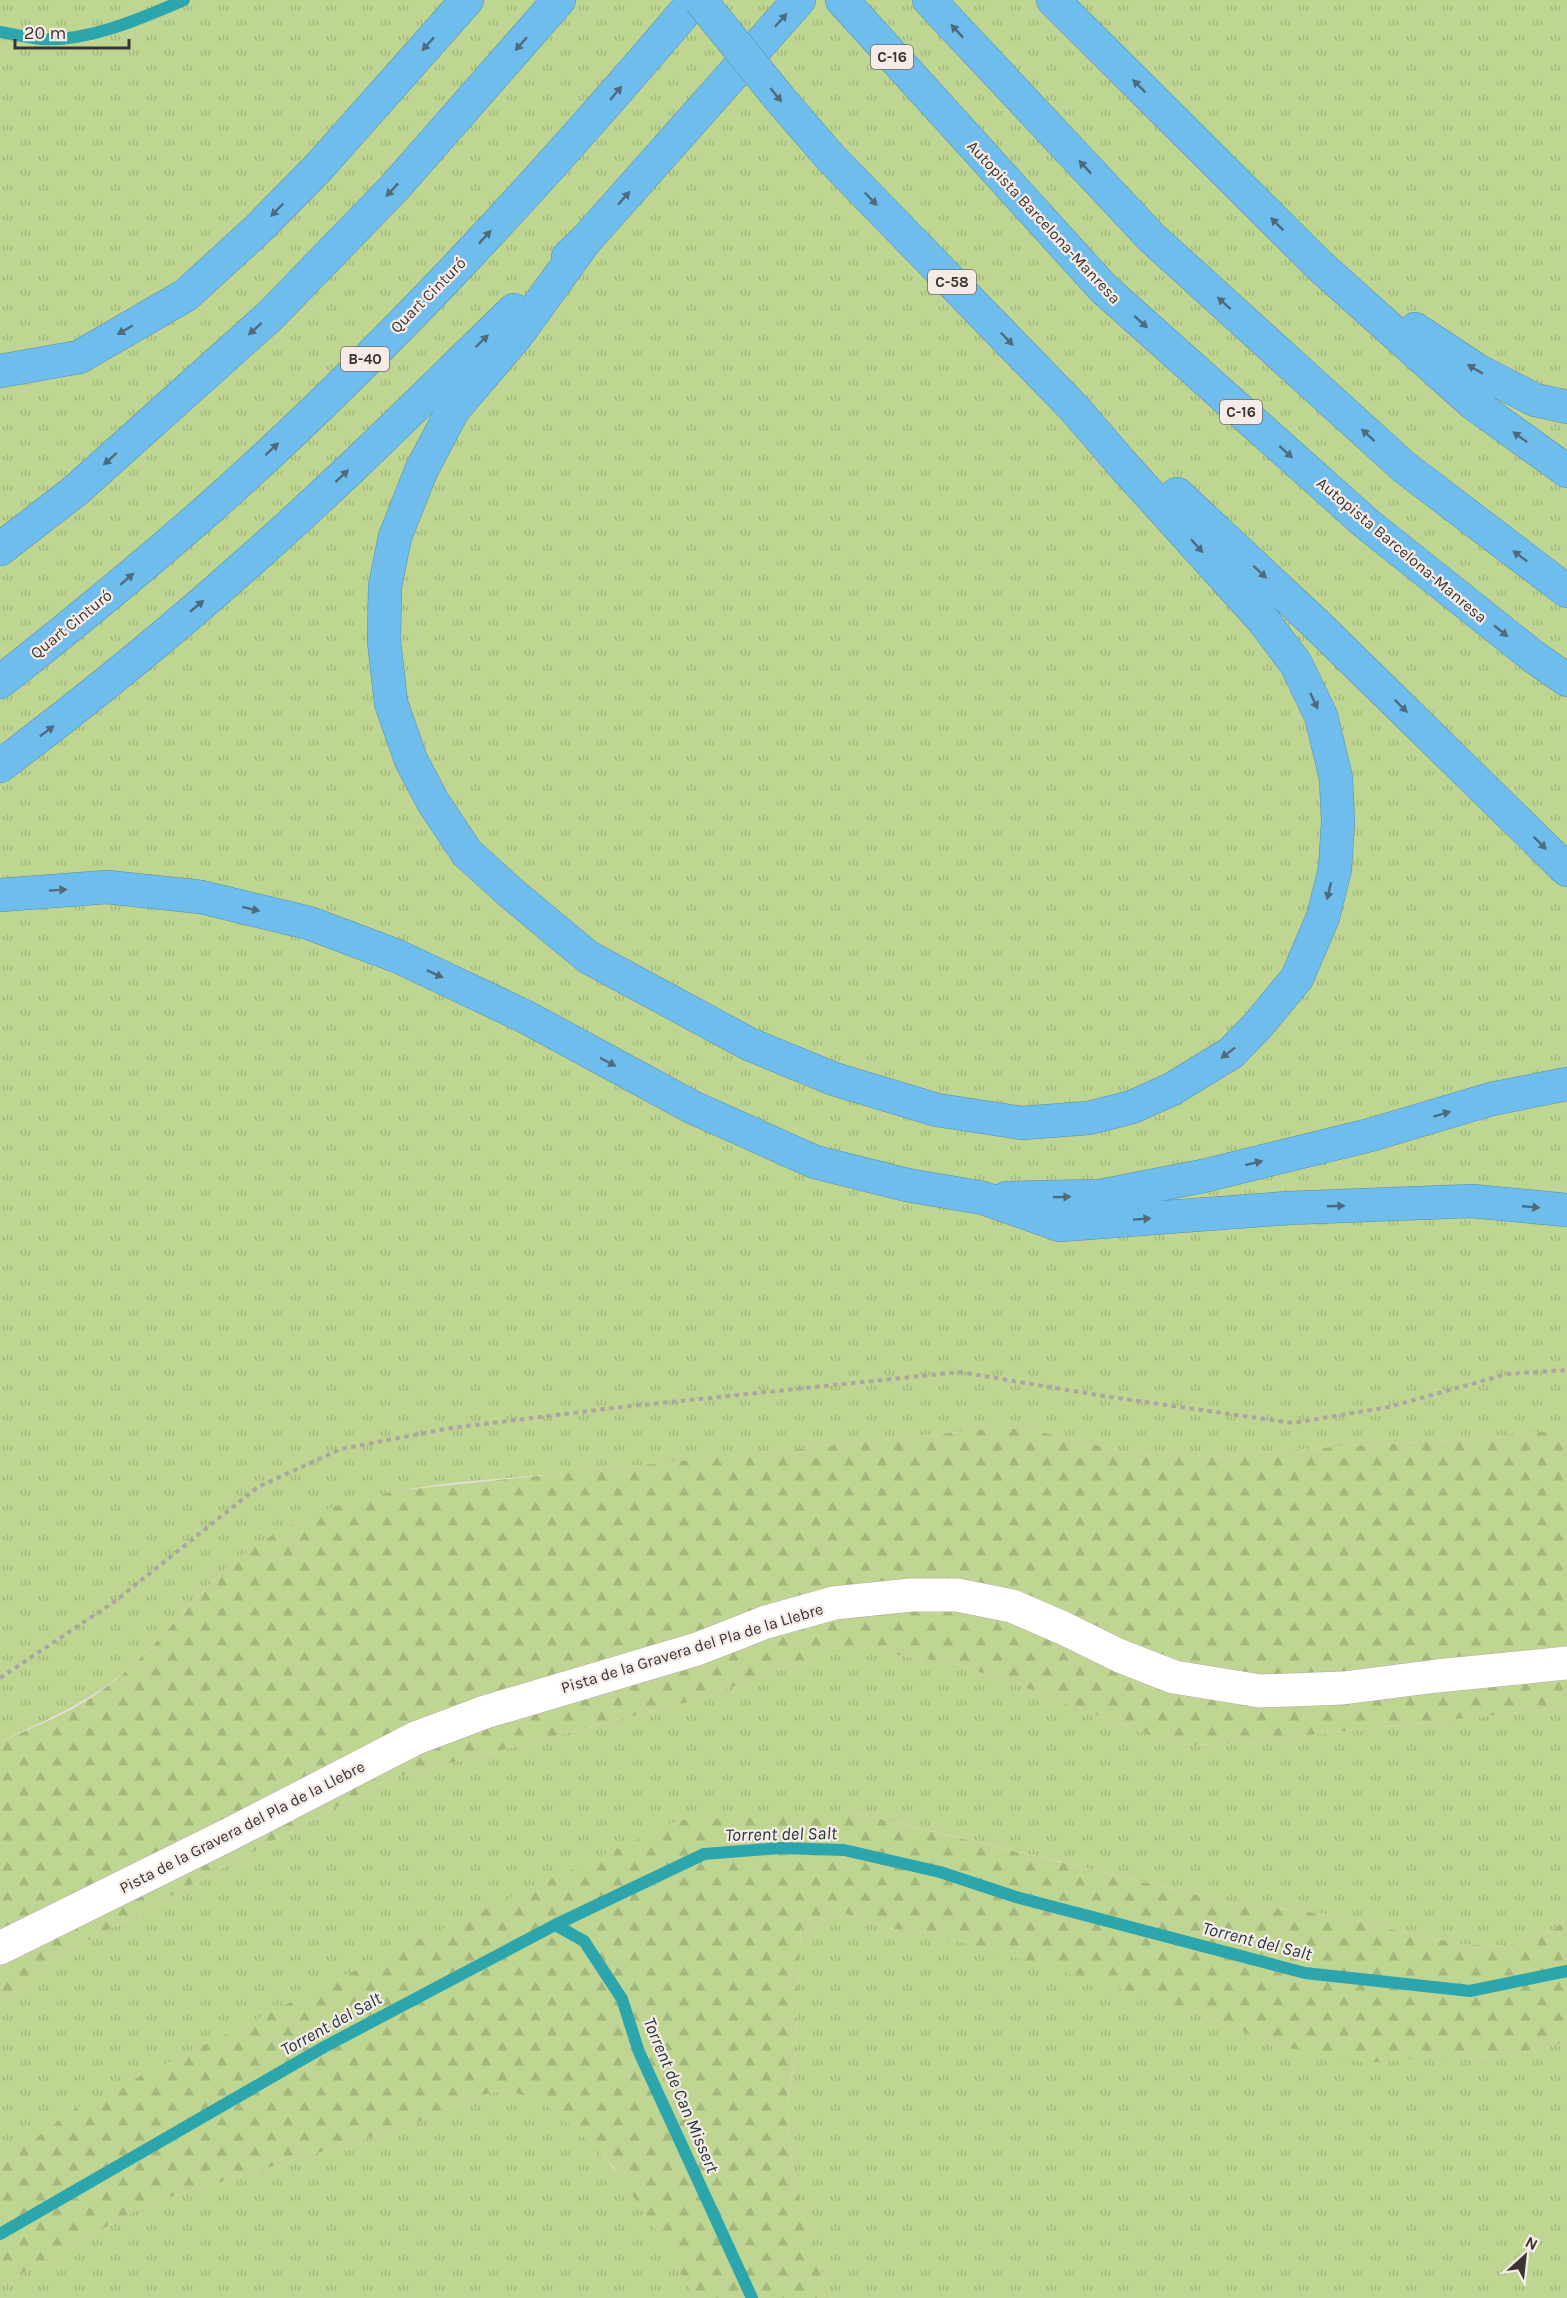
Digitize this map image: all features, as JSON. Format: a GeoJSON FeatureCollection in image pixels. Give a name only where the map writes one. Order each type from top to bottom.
{"type":"FeatureCollection","features":[{"type":"Feature","properties":{"kind":"highway"},"geometry":{"type":"LineString","coordinates":[[0,371],[79,357],[186,295],[259,228],[318,168],[467,0]]}},
{"type":"Feature","properties":{"kind":"highway"},"geometry":{"type":"LineString","coordinates":[[0,549],[75,491],[271,315],[395,187],[560,0]]}},
{"type":"Feature","properties":{"kind":"highway","name":"Quart Cinturó"},"geometry":{"type":"LineString","coordinates":[[0,682],[93,608],[212,506],[329,396],[464,259],[581,133],[695,0]]}},
{"type":"Feature","properties":{"kind":"highway","name":"C-58"},"geometry":{"type":"LineString","coordinates":[[700,0],[830,157],[1074,408]]}},
{"type":"Feature","properties":{"kind":"highway"},"geometry":{"type":"LineString","coordinates":[[0,766],[56,723],[250,562],[366,454],[585,241],[799,0]]}},
{"type":"Feature","properties":{"kind":"highway","name":"Autopista Barcelona-Manresa"},"geometry":{"type":"LineString","coordinates":[[842,0],[1103,288],[1367,524],[1567,681]]}},
{"type":"Feature","properties":{"kind":"highway"},"geometry":{"type":"LineString","coordinates":[[929,0],[1152,238],[1404,467],[1567,591]]}},
{"type":"Feature","properties":{"kind":"highway"},"geometry":{"type":"LineString","coordinates":[[1053,0],[1318,265],[1474,404],[1567,471]]}},
{"type":"Feature","properties":{"kind":"highway"},"geometry":{"type":"LineString","coordinates":[[585,241],[518,335],[453,410],[421,471],[395,537],[385,586],[384,641],[391,703],[411,760],[433,802],[467,853],[588,957],[749,1044],[834,1079],[937,1110],[1022,1123],[1089,1118],[1132,1107],[1172,1089],[1231,1053],[1259,1024],[1297,978],[1323,917],[1335,869],[1338,822],[1336,778],[1321,716],[1296,664],[1263,620],[1074,408]]}},
{"type":"Feature","properties":{"kind":"highway"},"geometry":{"type":"LineString","coordinates":[[1318,265],[1477,370],[1535,400],[1567,407]]}},
{"type":"Feature","properties":{"kind":"highway"},"geometry":{"type":"LineString","coordinates":[[1074,408],[1171,489],[1316,624],[1567,870]]}},
{"type":"Feature","properties":{"kind":"highway"},"geometry":{"type":"LineString","coordinates":[[0,895],[107,887],[201,897],[309,923],[397,956],[524,1016],[692,1107],[815,1162],[907,1185],[983,1198],[1060,1225],[1289,1208],[1472,1201],[1567,1210]]}},
{"type":"Feature","properties":{"kind":"highway"},"geometry":{"type":"LineString","coordinates":[[983,1198],[1100,1196],[1168,1183],[1370,1135],[1491,1099],[1567,1084]]}},
{"type":"Feature","properties":{"kind":"street","name":"Pista de la Gravera del Pla de la Llebre"},"geometry":{"type":"LineString","coordinates":[[0,1948],[218,1840],[416,1738],[485,1712],[697,1649],[766,1622],[834,1604],[911,1595],[957,1595],[1012,1606],[1120,1656],[1174,1677],[1260,1691],[1344,1688],[1437,1676],[1567,1664]]}},
{"type":"Feature","properties":{"kind":"path"},"geometry":{"type":"LineString","coordinates":[[0,1678],[114,1602],[258,1487],[341,1449],[451,1428],[578,1412],[959,1372],[1110,1397],[1293,1423],[1389,1407],[1507,1374],[1567,1370]]}},
{"type":"Feature","properties":{"kind":"green space"},"geometry":{"type":"Polygon","coordinates":[[[0,0],[1567,0],[1567,1432],[1528,1432],[1490,1438],[1332,1447],[1214,1457],[1175,1453],[1137,1455],[1029,1429],[988,1429],[471,1481],[395,1492],[357,1500],[321,1512],[286,1528],[258,1545],[224,1571],[130,1667],[115,1679],[68,1709],[0,1742],[0,0]]]}},
{"type":"Feature","properties":{"kind":"green space"},"geometry":{"type":"Polygon","coordinates":[[[988,1429],[1029,1429],[1137,1455],[1175,1453],[1214,1457],[1332,1447],[1490,1438],[1528,1432],[1567,1432],[1567,1707],[1262,1742],[1191,1745],[1170,1743],[954,1663],[902,1656],[875,1648],[853,1645],[830,1649],[809,1660],[784,1667],[707,1697],[388,1779],[52,1960],[0,2004],[0,1742],[75,1707],[115,1680],[145,1653],[216,1578],[247,1551],[265,1539],[323,1511],[368,1497],[403,1490],[988,1429]]]}},
{"type":"Feature","properties":{"kind":"green space"},"geometry":{"type":"Polygon","coordinates":[[[853,1645],[875,1648],[902,1656],[954,1663],[1170,1743],[1191,1745],[1262,1742],[1567,1707],[1567,1917],[1552,1931],[1509,1946],[1460,1944],[1317,1913],[1226,1902],[857,1813],[0,2164],[0,2004],[52,1960],[388,1779],[707,1697],[784,1667],[809,1660],[830,1649],[853,1645]]]}},
{"type":"Feature","properties":{"kind":"green space"},"geometry":{"type":"Polygon","coordinates":[[[856,1813],[1226,1902],[1317,1913],[1460,1944],[1509,1946],[1552,1931],[1567,1917],[1567,2042],[1509,2055],[1417,2058],[1370,2063],[1278,2046],[1189,2009],[931,1933],[886,1928],[847,1914],[801,1928],[795,2044],[787,2107],[791,2153],[801,2204],[815,2255],[832,2298],[694,2298],[663,2241],[613,2166],[583,2136],[548,2107],[508,2089],[464,2099],[421,2121],[365,2139],[150,2203],[0,2285],[0,2164],[78,2107],[411,1943],[680,1820],[856,1813]]]}},
{"type":"Feature","properties":{"kind":"green space"},"geometry":{"type":"Polygon","coordinates":[[[847,1914],[886,1928],[931,1933],[1146,1995],[1189,2009],[1278,2046],[1417,2058],[1464,2058],[1509,2055],[1567,2042],[1567,2298],[832,2298],[815,2255],[801,2204],[791,2152],[787,2106],[795,2044],[801,1928],[847,1914]]]}},
{"type":"Feature","properties":{"kind":"green space"},"geometry":{"type":"Polygon","coordinates":[[[508,2089],[550,2108],[573,2126],[615,2169],[651,2219],[694,2298],[0,2298],[0,2285],[150,2203],[365,2139],[421,2121],[464,2099],[508,2089]]]}},
{"type":"Feature","properties":{"kind":"waterway"},"geometry":{"type":"LineString","coordinates":[[0,32],[41,39],[77,37],[114,27],[184,0]]}},
{"type":"Feature","properties":{"kind":"waterway","name":"Torrent del Salt"},"geometry":{"type":"LineString","coordinates":[[0,2234],[324,2047],[555,1925],[704,1854],[780,1848],[844,1850],[940,1872],[1016,1897],[1305,1973],[1470,1991],[1567,1971]]}},
{"type":"Feature","properties":{"kind":"waterway","name":"Torrent de Can Missert"},"geometry":{"type":"LineString","coordinates":[[555,1925],[584,1941],[622,1999],[639,2052],[752,2298]]}}]}
